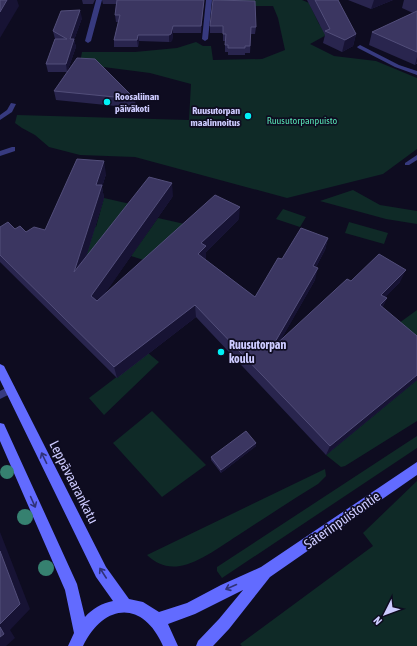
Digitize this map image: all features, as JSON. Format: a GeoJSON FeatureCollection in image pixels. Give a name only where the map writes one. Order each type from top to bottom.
{"type":"FeatureCollection","features":[{"type":"Feature","properties":{"kind":"main road","name":"Leppävaarankatu"},"geometry":{"type":"LineString","coordinates":[[0,369],[6,392],[101,572],[125,605]]}},
{"type":"Feature","properties":{"kind":"main road"},"geometry":{"type":"LineString","coordinates":[[0,428],[72,589],[81,633]]}},
{"type":"Feature","properties":{"kind":"main road","name":"Säterinpuistontie"},"geometry":{"type":"LineString","coordinates":[[158,620],[190,609],[226,590],[266,572],[417,468]]}},
{"type":"Feature","properties":{"kind":"main road","name":"Säterinpuistontie"},"geometry":{"type":"LineString","coordinates":[[203,646],[224,624],[266,572]]}},
{"type":"Feature","properties":{"kind":"main road"},"geometry":{"type":"LineString","coordinates":[[75,646],[81,633],[91,621],[102,612],[125,605],[138,607],[149,612],[158,620],[168,634],[171,646]]}},
{"type":"Feature","properties":{"kind":"street"},"geometry":{"type":"LineString","coordinates":[[88,41],[99,0]]}},
{"type":"Feature","properties":{"kind":"street"},"geometry":{"type":"LineString","coordinates":[[205,39],[209,0]]}},
{"type":"Feature","properties":{"kind":"street"},"geometry":{"type":"LineString","coordinates":[[360,47],[397,66],[417,73]]}},
{"type":"Feature","properties":{"kind":"street"},"geometry":{"type":"LineString","coordinates":[[0,118],[5,116],[10,111],[13,104]]}},
{"type":"Feature","properties":{"kind":"street"},"geometry":{"type":"LineString","coordinates":[[0,154],[12,149]]}},
{"type":"Feature","properties":{"kind":"lane"},"geometry":{"type":"LineString","coordinates":[[407,164],[417,156]]}},
{"type":"Feature","properties":{"kind":"green space","name":"Ruusutorpanpuisto"},"geometry":{"type":"Polygon","coordinates":[[[221,0],[302,0],[309,3],[319,24],[330,33],[310,44],[334,56],[376,61],[417,78],[417,149],[383,174],[287,198],[135,157],[80,155],[49,147],[35,135],[15,123],[17,115],[189,120],[191,84],[150,73],[88,65],[79,68],[82,52],[135,52],[177,48],[196,42],[203,46],[211,46],[213,60],[262,59],[285,50],[278,18],[273,6],[221,6],[221,0]]]}},
{"type":"Feature","properties":{"kind":"green space"},"geometry":{"type":"Polygon","coordinates":[[[353,190],[380,205],[417,211],[417,224],[386,219],[320,201],[353,190]]]}},
{"type":"Feature","properties":{"kind":"green space"},"geometry":{"type":"Polygon","coordinates":[[[104,198],[139,206],[98,259],[79,252],[88,226],[96,227],[104,198]]]}},
{"type":"Feature","properties":{"kind":"green space"},"geometry":{"type":"Polygon","coordinates":[[[283,209],[306,217],[300,227],[276,219],[283,209]]]}},
{"type":"Feature","properties":{"kind":"green space"},"geometry":{"type":"Polygon","coordinates":[[[158,218],[189,225],[150,262],[131,256],[158,218]]]}},
{"type":"Feature","properties":{"kind":"green space"},"geometry":{"type":"Polygon","coordinates":[[[349,222],[388,233],[384,244],[345,233],[349,222]]]}},
{"type":"Feature","properties":{"kind":"green space"},"geometry":{"type":"Polygon","coordinates":[[[417,310],[417,353],[395,326],[417,310]]]}},
{"type":"Feature","properties":{"kind":"green space"},"geometry":{"type":"Polygon","coordinates":[[[148,353],[159,362],[104,415],[89,398],[148,353]]]}},
{"type":"Feature","properties":{"kind":"green space"},"geometry":{"type":"Polygon","coordinates":[[[417,380],[417,421],[345,466],[341,467],[326,455],[417,380]]]}},
{"type":"Feature","properties":{"kind":"green space"},"geometry":{"type":"Polygon","coordinates":[[[152,411],[206,465],[162,497],[113,443],[152,411]]]}},
{"type":"Feature","properties":{"kind":"green space"},"geometry":{"type":"Polygon","coordinates":[[[417,436],[417,448],[222,578],[217,571],[217,567],[417,436]]]}},
{"type":"Feature","properties":{"kind":"green space"},"geometry":{"type":"Polygon","coordinates":[[[325,469],[326,476],[318,484],[219,548],[195,561],[180,566],[166,566],[154,561],[147,555],[325,469]]]}},
{"type":"Feature","properties":{"kind":"green space"},"geometry":{"type":"Polygon","coordinates":[[[417,481],[417,646],[242,646],[240,644],[373,546],[363,533],[417,481]]]}},
{"type":"Feature","properties":{"kind":"building"},"geometry":{"type":"Polygon","coordinates":[[[0,0],[7,0],[0,12],[0,0]]]}},
{"type":"Feature","properties":{"kind":"building"},"geometry":{"type":"Polygon","coordinates":[[[117,0],[204,0],[201,26],[173,26],[171,34],[169,35],[138,35],[137,40],[114,40],[120,15],[115,15],[117,0]]]}},
{"type":"Feature","properties":{"kind":"building"},"geometry":{"type":"Polygon","coordinates":[[[213,0],[255,1],[256,27],[251,27],[250,46],[245,46],[245,48],[228,48],[228,45],[225,45],[226,34],[223,34],[223,26],[210,26],[213,0]]]}},
{"type":"Feature","properties":{"kind":"building"},"geometry":{"type":"Polygon","coordinates":[[[315,0],[338,0],[356,34],[345,40],[325,31],[330,29],[315,0]]]}},
{"type":"Feature","properties":{"kind":"building"},"geometry":{"type":"Polygon","coordinates":[[[80,10],[70,39],[74,39],[66,64],[46,64],[55,39],[67,39],[53,31],[61,11],[80,10]]]}},
{"type":"Feature","properties":{"kind":"building"},"geometry":{"type":"Polygon","coordinates":[[[417,11],[417,52],[372,32],[417,11]]]}},
{"type":"Feature","properties":{"kind":"building"},"geometry":{"type":"Polygon","coordinates":[[[77,58],[95,59],[135,99],[54,91],[77,58]]]}},
{"type":"Feature","properties":{"kind":"building"},"geometry":{"type":"Polygon","coordinates":[[[77,159],[104,161],[96,185],[102,185],[74,272],[149,177],[172,183],[91,296],[97,301],[215,195],[240,207],[201,243],[206,246],[198,254],[255,297],[278,258],[282,259],[301,228],[328,238],[313,266],[318,268],[271,349],[347,279],[351,281],[379,254],[406,270],[381,295],[387,298],[380,305],[417,336],[417,375],[330,446],[195,305],[114,367],[0,255],[0,227],[8,222],[15,229],[20,226],[26,232],[34,227],[45,230],[77,159]]]}},
{"type":"Feature","properties":{"kind":"building"},"geometry":{"type":"Polygon","coordinates":[[[246,431],[256,443],[221,470],[211,457],[246,431]]]}},
{"type":"Feature","properties":{"kind":"building"},"geometry":{"type":"Polygon","coordinates":[[[0,551],[20,604],[0,624],[0,551]]]}},
{"type":"Feature","properties":{"kind":"building"},"geometry":{"type":"Polygon","coordinates":[[[0,627],[4,634],[0,637],[0,627]]]}},
{"type":"Feature","properties":{"kind":"place","name":"Roosaliinan päiväkoti"},"geometry":{"type":"Point","coordinates":[107,102]}},
{"type":"Feature","properties":{"kind":"place","name":"Ruusutorpan maalinnoitus"},"geometry":{"type":"Point","coordinates":[248,116]}},
{"type":"Feature","properties":{"kind":"place","name":"Ruusutorpan koulu"},"geometry":{"type":"Point","coordinates":[221,352]}}]}
